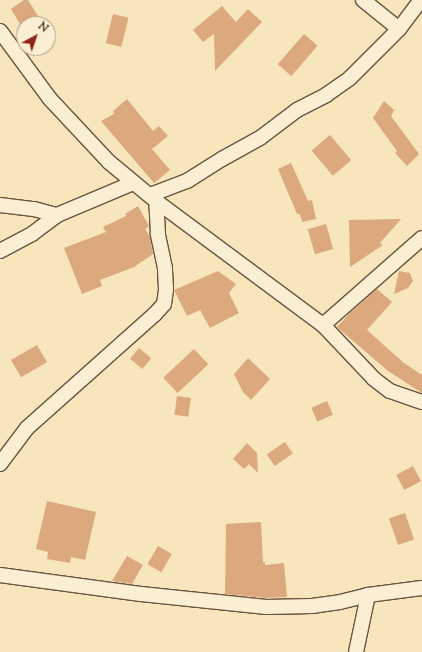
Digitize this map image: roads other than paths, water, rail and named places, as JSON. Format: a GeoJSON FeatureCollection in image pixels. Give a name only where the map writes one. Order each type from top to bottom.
{"type":"FeatureCollection","features":[{"type":"Feature","properties":{"kind":"street"},"geometry":{"type":"LineString","coordinates":[[363,0],[399,29]]}},
{"type":"Feature","properties":{"kind":"street"},"geometry":{"type":"LineString","coordinates":[[153,198],[187,181],[260,138],[297,110],[326,95],[350,78],[399,29],[421,0]]}},
{"type":"Feature","properties":{"kind":"street"},"geometry":{"type":"LineString","coordinates":[[0,31],[50,99],[109,162],[133,183],[323,325],[374,379],[390,391],[422,402]]}},
{"type":"Feature","properties":{"kind":"street"},"geometry":{"type":"LineString","coordinates":[[0,251],[32,234],[57,215],[133,183]]}},
{"type":"Feature","properties":{"kind":"street"},"geometry":{"type":"LineString","coordinates":[[0,464],[27,428],[149,320],[164,304],[166,289],[165,268],[153,198]]}},
{"type":"Feature","properties":{"kind":"street"},"geometry":{"type":"LineString","coordinates":[[0,205],[34,208],[57,215]]}},
{"type":"Feature","properties":{"kind":"street"},"geometry":{"type":"LineString","coordinates":[[323,325],[422,238]]}},
{"type":"Feature","properties":{"kind":"street"},"geometry":{"type":"LineString","coordinates":[[0,575],[141,594],[266,607],[312,606],[340,602],[368,595],[422,588]]}},
{"type":"Feature","properties":{"kind":"street"},"geometry":{"type":"LineString","coordinates":[[356,652],[368,595]]}}]}
